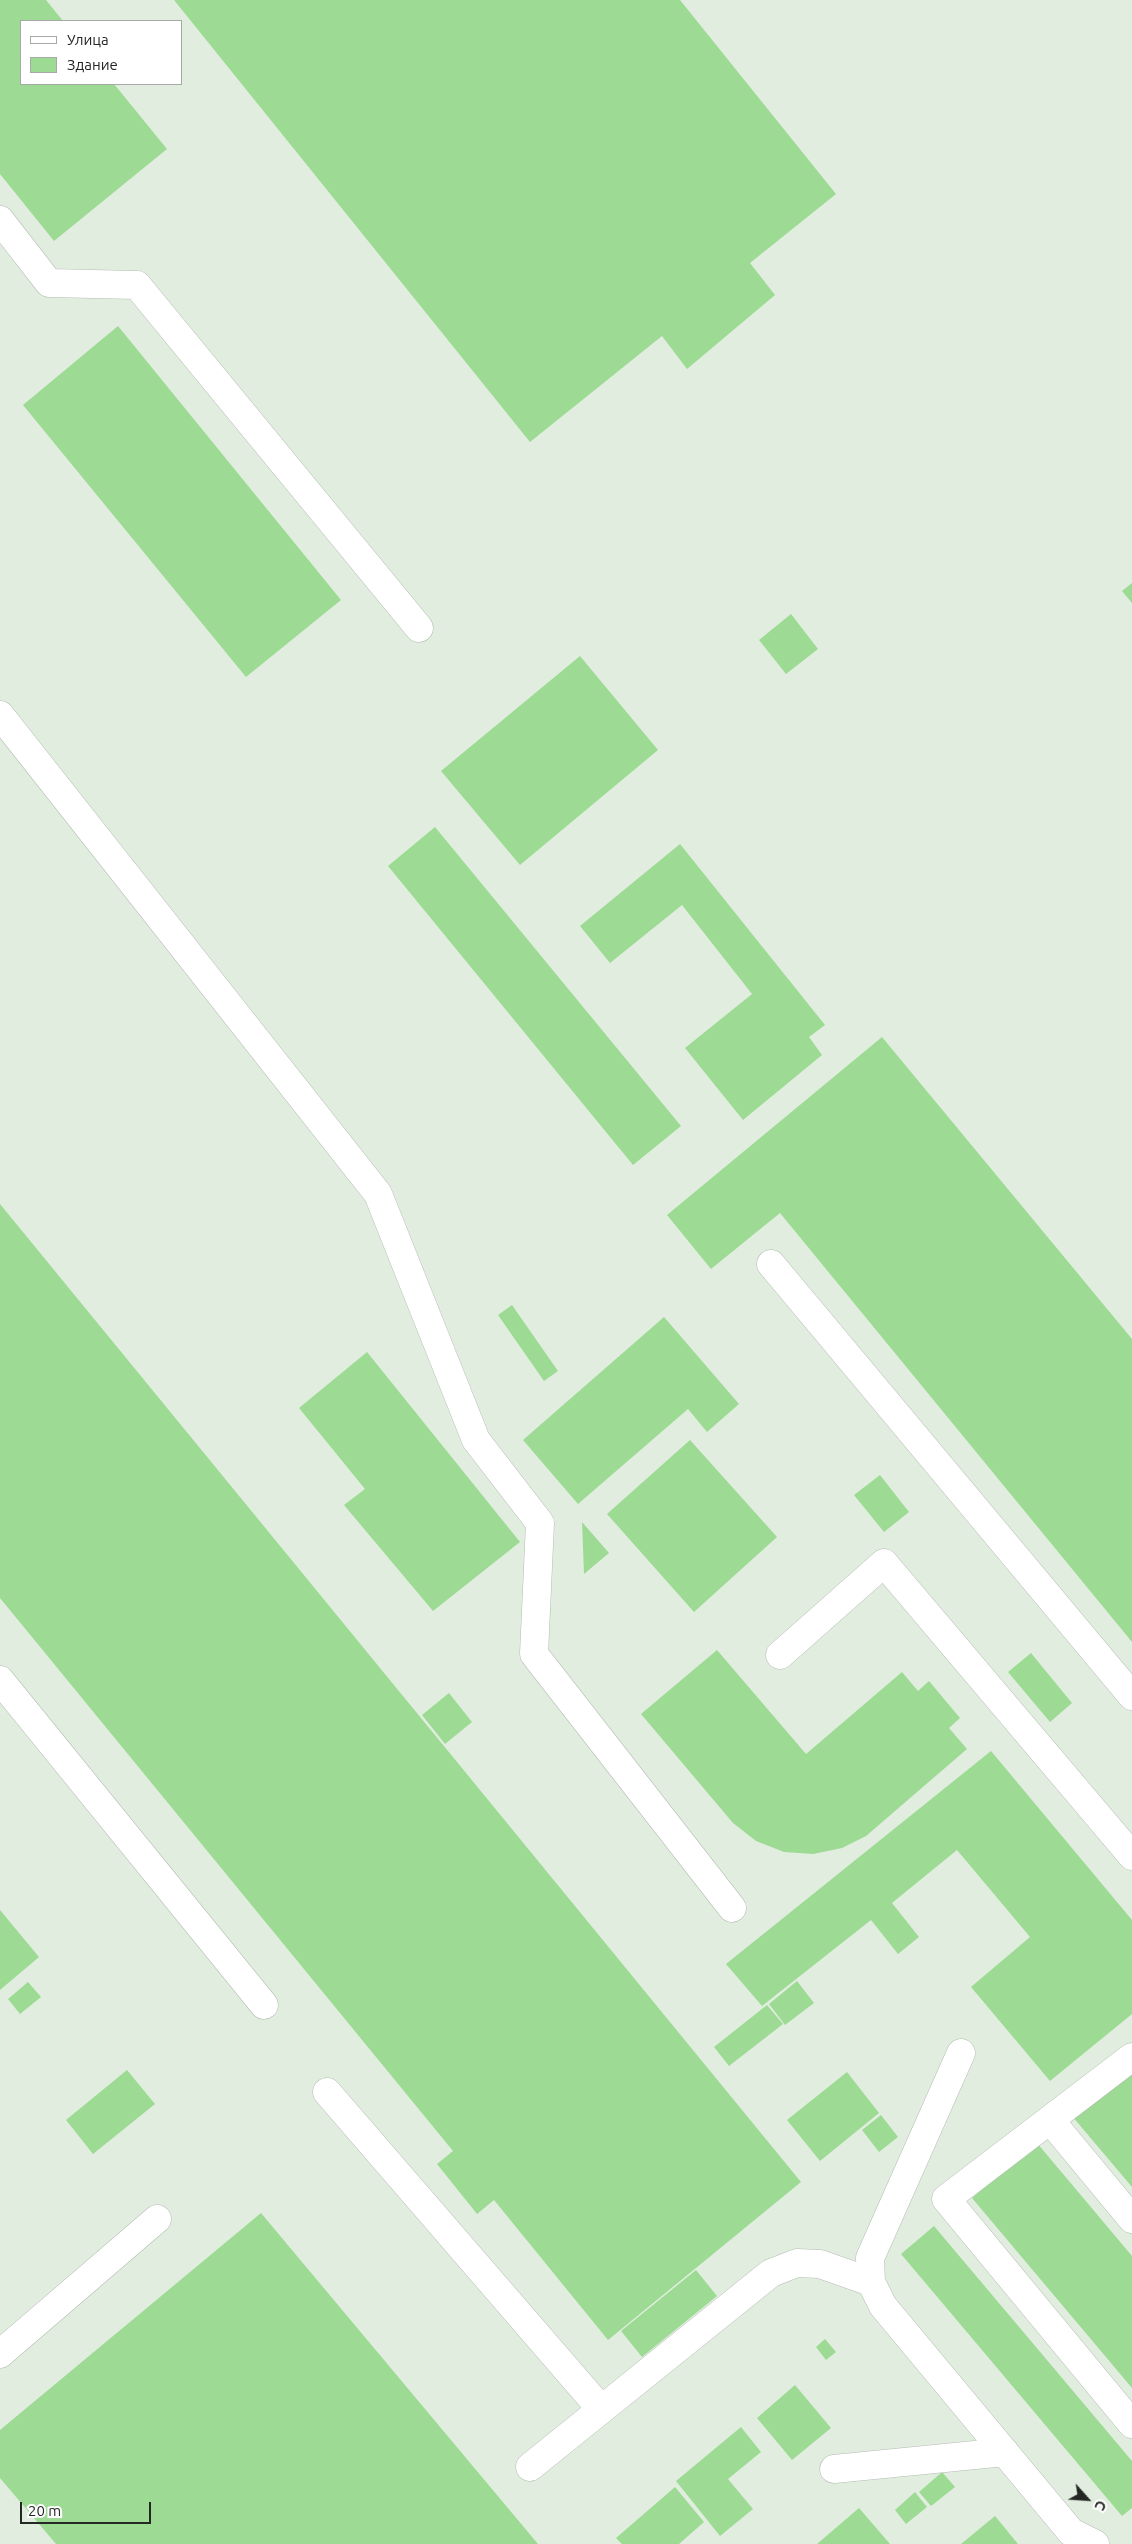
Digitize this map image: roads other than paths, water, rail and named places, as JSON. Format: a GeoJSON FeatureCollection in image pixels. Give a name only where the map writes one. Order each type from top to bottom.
{"type":"FeatureCollection","features":[{"type":"Feature","properties":{"kind":"lane"},"geometry":{"type":"LineString","coordinates":[[0,220],[49,283],[137,285],[419,628]]}},
{"type":"Feature","properties":{"kind":"lane"},"geometry":{"type":"LineString","coordinates":[[0,715],[378,1194],[476,1440],[540,1522],[534,1654],[732,1908]]}},
{"type":"Feature","properties":{"kind":"lane"},"geometry":{"type":"LineString","coordinates":[[771,1264],[1132,1696]]}},
{"type":"Feature","properties":{"kind":"lane"},"geometry":{"type":"LineString","coordinates":[[780,1655],[884,1563],[1132,1856]]}},
{"type":"Feature","properties":{"kind":"lane"},"geometry":{"type":"LineString","coordinates":[[0,1680],[264,2004]]}},
{"type":"Feature","properties":{"kind":"lane"},"geometry":{"type":"LineString","coordinates":[[961,2053],[870,2258],[871,2282],[883,2306],[1071,2532],[1095,2544]]}},
{"type":"Feature","properties":{"kind":"lane"},"geometry":{"type":"LineString","coordinates":[[1132,2057],[946,2199],[1132,2424]]}},
{"type":"Feature","properties":{"kind":"lane"},"geometry":{"type":"LineString","coordinates":[[327,2092],[602,2409]]}},
{"type":"Feature","properties":{"kind":"lane"},"geometry":{"type":"LineString","coordinates":[[1050,2120],[1132,2219]]}},
{"type":"Feature","properties":{"kind":"lane"},"geometry":{"type":"LineString","coordinates":[[0,2354],[157,2218]]}},
{"type":"Feature","properties":{"kind":"lane"},"geometry":{"type":"LineString","coordinates":[[530,2467],[771,2273],[797,2263],[820,2264],[871,2282]]}},
{"type":"Feature","properties":{"kind":"lane"},"geometry":{"type":"LineString","coordinates":[[834,2469],[1004,2452]]}}]}
